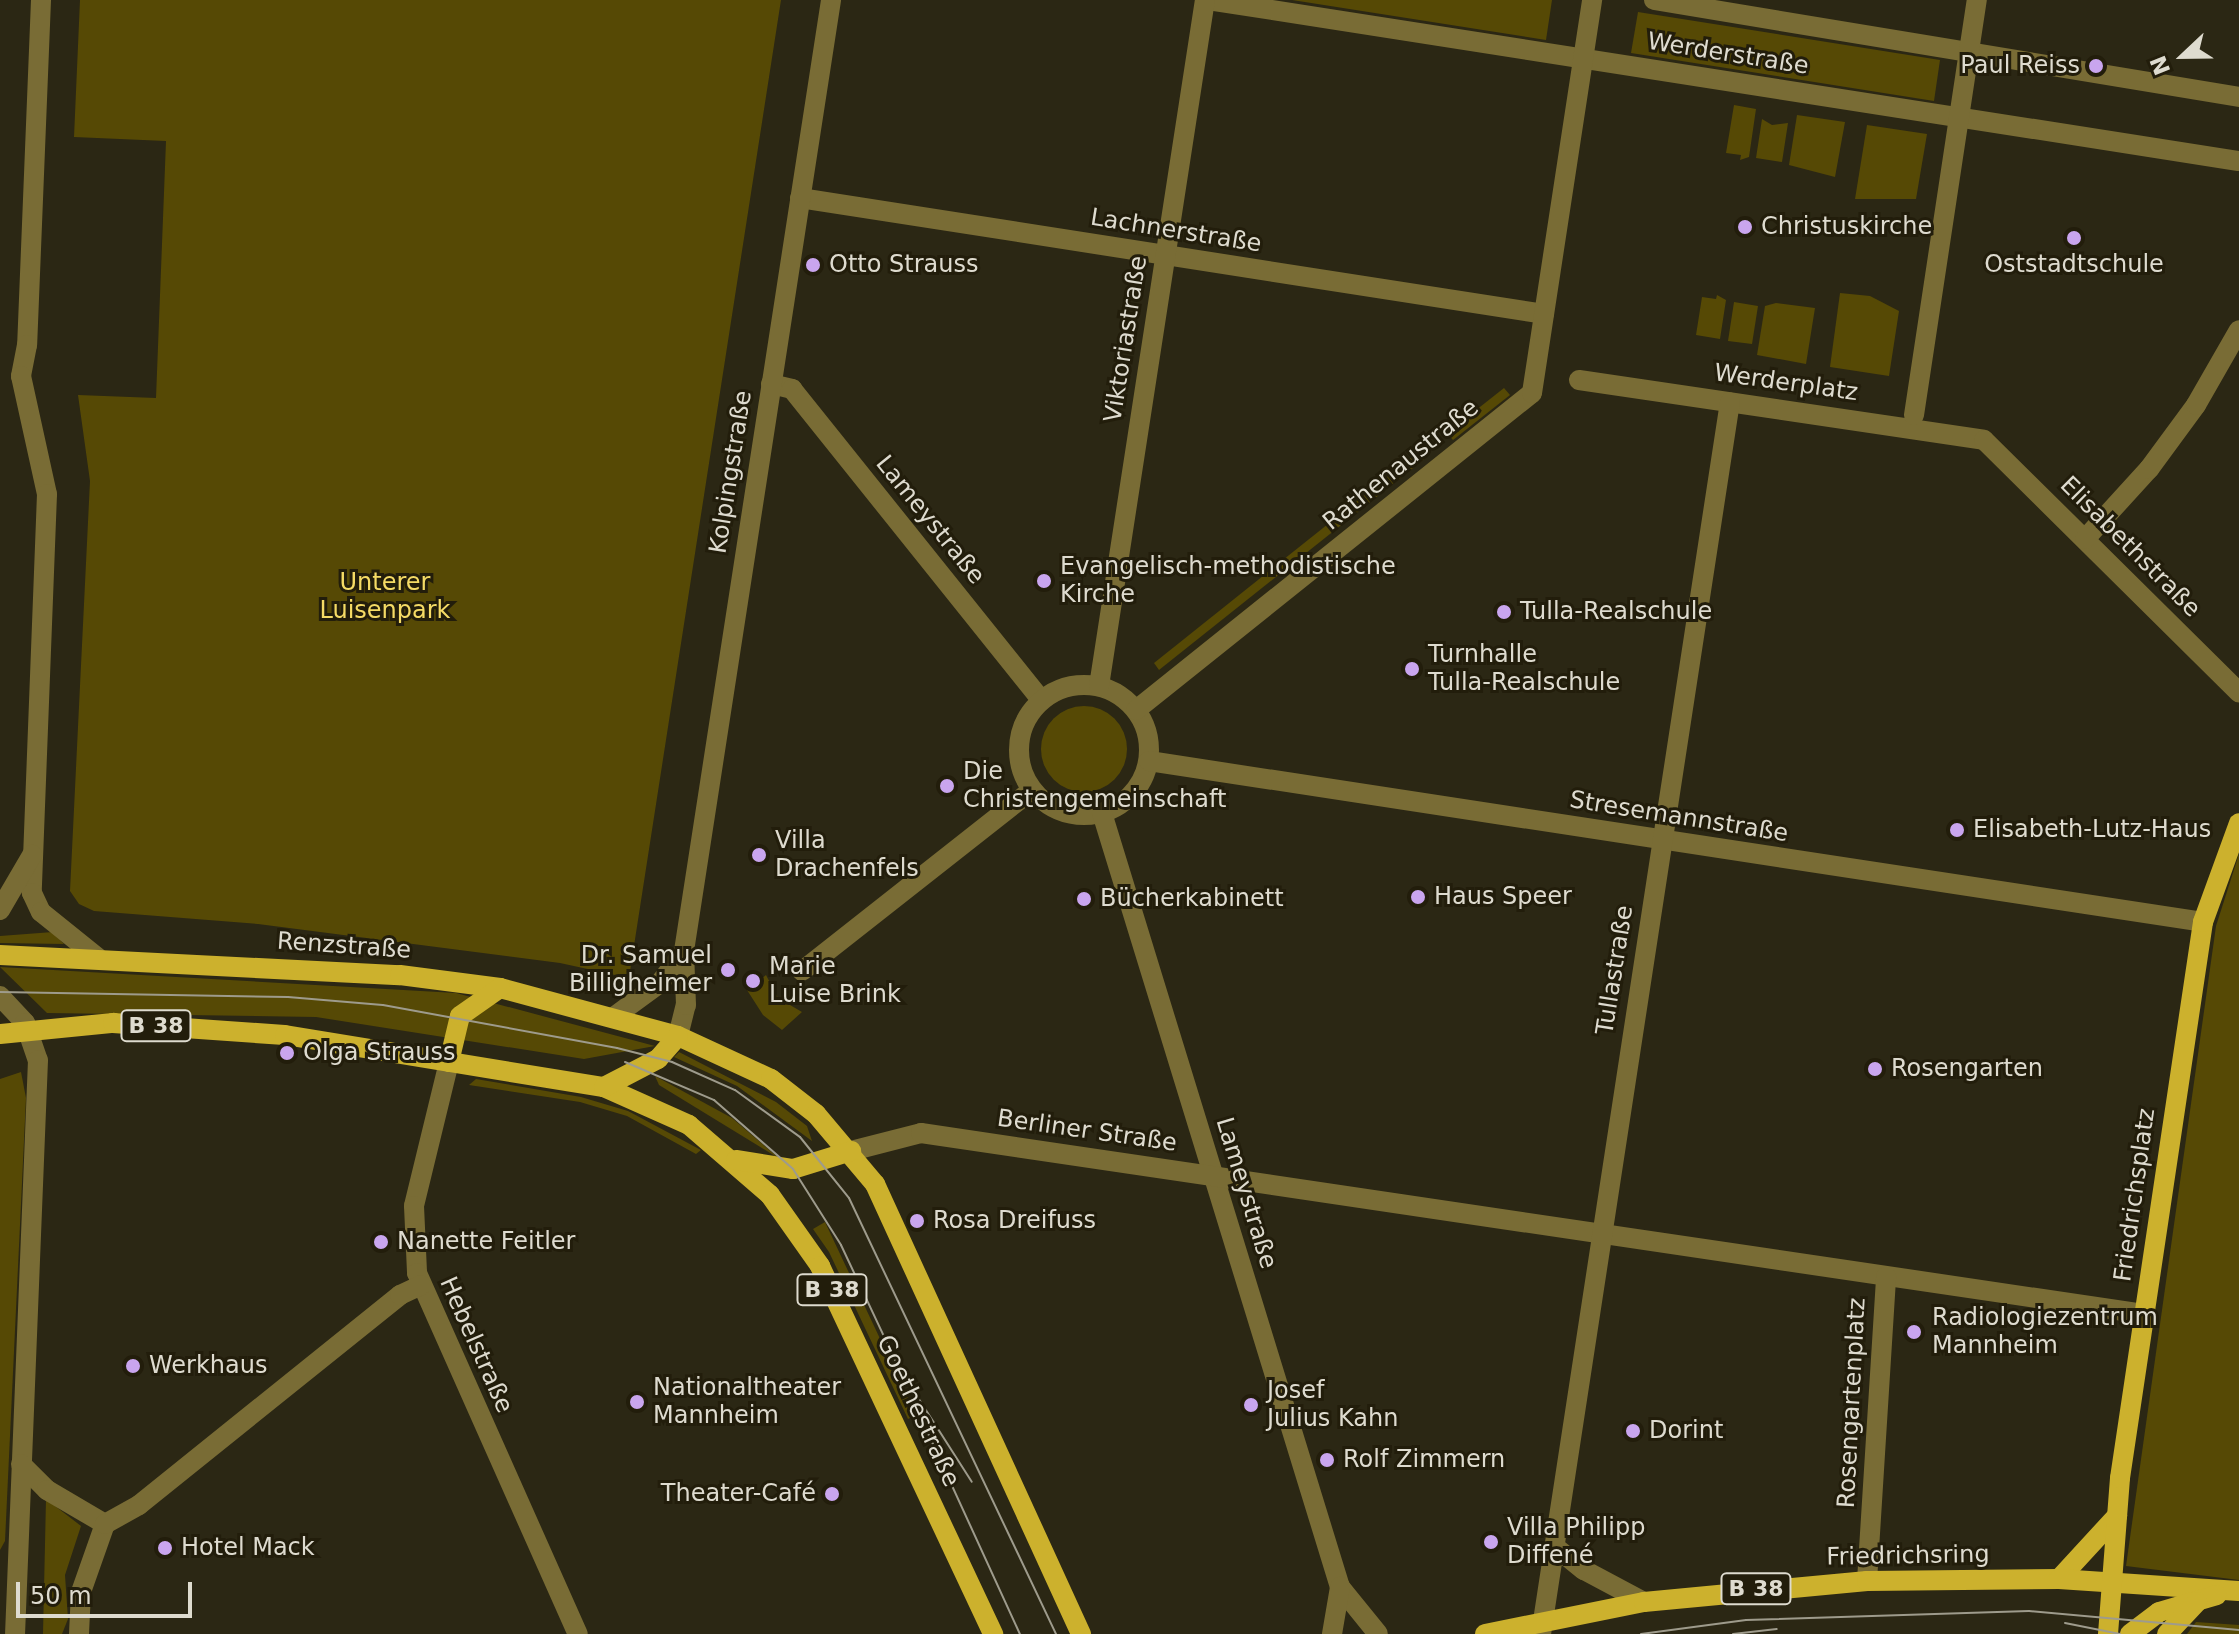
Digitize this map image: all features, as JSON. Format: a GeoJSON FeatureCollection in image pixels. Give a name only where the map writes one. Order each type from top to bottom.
{"type":"FeatureCollection","features":[{"type":"Feature","properties":{"kind":"main road","name":"Friedrichsplatz"},"geometry":{"type":"LineString","coordinates":[[2108,1634],[2117,1516],[2203,922],[2239,823]]}},
{"type":"Feature","properties":{"kind":"main road","name":"Renzstraße"},"geometry":{"type":"LineString","coordinates":[[0,955],[400,975],[500,988],[615,1016],[678,1036]]}},
{"type":"Feature","properties":{"kind":"main road"},"geometry":{"type":"LineString","coordinates":[[449,1062],[460,1016],[500,988]]}},
{"type":"Feature","properties":{"kind":"main road","name":"B 38"},"geometry":{"type":"LineString","coordinates":[[0,1034],[113,1023],[285,1035],[449,1062]]}},
{"type":"Feature","properties":{"kind":"main road"},"geometry":{"type":"LineString","coordinates":[[604,1087],[657,1059],[678,1036],[771,1079],[816,1114],[851,1151],[875,1184],[1081,1634]]}},
{"type":"Feature","properties":{"kind":"main road","name":"Goethestraße"},"geometry":{"type":"LineString","coordinates":[[449,1062],[604,1087],[689,1125],[736,1160],[796,1227],[820,1266],[993,1634]]}},
{"type":"Feature","properties":{"kind":"main road"},"geometry":{"type":"LineString","coordinates":[[736,1160],[793,1169],[851,1151]]}},
{"type":"Feature","properties":{"kind":"main road"},"geometry":{"type":"LineString","coordinates":[[2059,1579],[2117,1516]]}},
{"type":"Feature","properties":{"kind":"main road","name":"Friedrichsring"},"geometry":{"type":"LineString","coordinates":[[1485,1634],[1543,1627],[1644,1602],[1867,1581],[2059,1579],[2236,1591]]}},
{"type":"Feature","properties":{"kind":"main road"},"geometry":{"type":"LineString","coordinates":[[2112,1582],[2133,1632],[2159,1612],[2236,1591]]}},
{"type":"Feature","properties":{"kind":"main road"},"geometry":{"type":"LineString","coordinates":[[2167,1634],[2200,1599]]}},
{"type":"Feature","properties":{"kind":"street"},"geometry":{"type":"LineString","coordinates":[[41,0],[27,345],[10,375],[47,494],[32,893],[41,912],[98,958]]}},
{"type":"Feature","properties":{"kind":"street","name":"Kolpingstraße"},"geometry":{"type":"LineString","coordinates":[[678,1036],[686,1005],[684,951],[831,0]]}},
{"type":"Feature","properties":{"kind":"street","name":"Werderstraße"},"geometry":{"type":"LineString","coordinates":[[1207,0],[2239,161]]}},
{"type":"Feature","properties":{"kind":"street","name":"Viktoriastraße"},"geometry":{"type":"LineString","coordinates":[[1099,686],[1207,0]]}},
{"type":"Feature","properties":{"kind":"street"},"geometry":{"type":"LineString","coordinates":[[1544,314],[1592,0]]}},
{"type":"Feature","properties":{"kind":"street","name":"Werderstraße"},"geometry":{"type":"LineString","coordinates":[[1654,0],[2239,97]]}},
{"type":"Feature","properties":{"kind":"street"},"geometry":{"type":"LineString","coordinates":[[1914,415],[1977,0]]}},
{"type":"Feature","properties":{"kind":"street","name":"Lachnerstraße"},"geometry":{"type":"LineString","coordinates":[[800,198],[1544,314]]}},
{"type":"Feature","properties":{"kind":"street","name":"Rathenaustraße"},"geometry":{"type":"LineString","coordinates":[[1136,710],[1532,393],[1544,314]]}},
{"type":"Feature","properties":{"kind":"street"},"geometry":{"type":"LineString","coordinates":[[2085,539],[2149,469],[2196,405],[2239,330]]}},
{"type":"Feature","properties":{"kind":"street","name":"Werderplatz"},"geometry":{"type":"LineString","coordinates":[[1579,380],[1984,440]]}},
{"type":"Feature","properties":{"kind":"street","name":"Lameystraße"},"geometry":{"type":"LineString","coordinates":[[771,384],[792,389],[1041,700]]}},
{"type":"Feature","properties":{"kind":"street","name":"Tullastraße"},"geometry":{"type":"LineString","coordinates":[[1543,1627],[1730,402]]}},
{"type":"Feature","properties":{"kind":"street","name":"Elisabethstraße"},"geometry":{"type":"LineString","coordinates":[[1984,440],[2239,692]]}},
{"type":"Feature","properties":{"kind":"street"},"geometry":{"type":"LineString","coordinates":[[1099,686],[1136,710],[1149,743],[1149,761],[1133,794],[1102,813],[1064,813],[1032,790],[1018,754],[1028,716],[1041,700],[1058,689],[1099,686]]}},
{"type":"Feature","properties":{"kind":"street","name":"Stresemannstraße"},"geometry":{"type":"LineString","coordinates":[[1149,761],[2203,922]]}},
{"type":"Feature","properties":{"kind":"street"},"geometry":{"type":"LineString","coordinates":[[802,971],[1032,790]]}},
{"type":"Feature","properties":{"kind":"street","name":"Lameystraße"},"geometry":{"type":"LineString","coordinates":[[1102,813],[1340,1587],[1378,1634]]}},
{"type":"Feature","properties":{"kind":"street"},"geometry":{"type":"LineString","coordinates":[[0,910],[32,855]]}},
{"type":"Feature","properties":{"kind":"street","name":"Kolpingstraße"},"geometry":{"type":"LineString","coordinates":[[615,1016],[660,983],[684,951]]}},
{"type":"Feature","properties":{"kind":"street"},"geometry":{"type":"LineString","coordinates":[[0,996],[28,1029],[38,1060],[15,1634]]}},
{"type":"Feature","properties":{"kind":"street","name":"Hebelstraße"},"geometry":{"type":"LineString","coordinates":[[449,1062],[421,1161],[414,1206],[412,1244],[421,1285],[578,1634]]}},
{"type":"Feature","properties":{"kind":"street","name":"Berliner Straße"},"geometry":{"type":"LineString","coordinates":[[851,1151],[921,1133],[1601,1236]]}},
{"type":"Feature","properties":{"kind":"street","name":"Rosengartenplatz"},"geometry":{"type":"LineString","coordinates":[[1601,1236],[2144,1314]]}},
{"type":"Feature","properties":{"kind":"street","name":"Rosengartenplatz"},"geometry":{"type":"LineString","coordinates":[[1867,1581],[1886,1277]]}},
{"type":"Feature","properties":{"kind":"street"},"geometry":{"type":"LineString","coordinates":[[79,1634],[81,1592],[105,1524],[139,1505],[400,1295],[421,1285]]}},
{"type":"Feature","properties":{"kind":"street"},"geometry":{"type":"LineString","coordinates":[[21,1464],[47,1490],[105,1524]]}},
{"type":"Feature","properties":{"kind":"street"},"geometry":{"type":"LineString","coordinates":[[1554,1546],[1584,1570],[1644,1602]]}},
{"type":"Feature","properties":{"kind":"street","name":"Lameystraße"},"geometry":{"type":"LineString","coordinates":[[1332,1634],[1340,1587]]}},
{"type":"Feature","properties":{"kind":"green space","name":"Unterer Luisenpark"},"geometry":{"type":"Polygon","coordinates":[[[80,0],[781,0],[629,978],[560,963],[258,924],[94,911],[79,904],[70,891],[90,481],[78,395],[156,398],[166,141],[74,137],[80,0]]]}},
{"type":"Feature","properties":{"kind":"green space"},"geometry":{"type":"Polygon","coordinates":[[[1292,0],[1552,0],[1546,40],[1292,0]]]}},
{"type":"Feature","properties":{"kind":"green space"},"geometry":{"type":"Polygon","coordinates":[[[1638,12],[1940,60],[1934,101],[1631,53],[1638,12]]]}},
{"type":"Feature","properties":{"kind":"green space"},"geometry":{"type":"Polygon","coordinates":[[[1734,105],[1756,109],[1749,157],[1740,160],[1741,155],[1726,153],[1734,105]]]}},
{"type":"Feature","properties":{"kind":"green space"},"geometry":{"type":"Polygon","coordinates":[[[1797,115],[1845,122],[1835,177],[1789,165],[1797,115]]]}},
{"type":"Feature","properties":{"kind":"green space"},"geometry":{"type":"Polygon","coordinates":[[[1762,119],[1772,125],[1788,123],[1782,162],[1756,158],[1762,119]]]}},
{"type":"Feature","properties":{"kind":"green space"},"geometry":{"type":"Polygon","coordinates":[[[1867,125],[1927,134],[1916,199],[1855,199],[1867,125]]]}},
{"type":"Feature","properties":{"kind":"green space"},"geometry":{"type":"Polygon","coordinates":[[[1840,293],[1870,296],[1899,311],[1889,376],[1830,367],[1840,293]]]}},
{"type":"Feature","properties":{"kind":"green space"},"geometry":{"type":"Polygon","coordinates":[[[1717,295],[1726,300],[1720,339],[1696,335],[1702,297],[1716,299],[1717,295]]]}},
{"type":"Feature","properties":{"kind":"green space"},"geometry":{"type":"Polygon","coordinates":[[[1734,302],[1758,306],[1752,344],[1728,341],[1734,302]]]}},
{"type":"Feature","properties":{"kind":"green space"},"geometry":{"type":"Polygon","coordinates":[[[1776,303],[1815,308],[1806,364],[1757,355],[1765,306],[1776,303]]]}},
{"type":"Feature","properties":{"kind":"green space"},"geometry":{"type":"Polygon","coordinates":[[[1504,388],[1510,395],[1453,440],[1447,433],[1504,388]]]}},
{"type":"Feature","properties":{"kind":"green space"},"geometry":{"type":"Polygon","coordinates":[[[1422,449],[1428,456],[1159,670],[1154,663],[1422,449]]]}},
{"type":"Feature","properties":{"kind":"green space"},"geometry":{"type":"Polygon","coordinates":[[[1084,706],[1108,713],[1120,725],[1127,749],[1120,773],[1108,785],[1084,792],[1060,785],[1048,773],[1041,749],[1048,725],[1060,713],[1084,706]]]}},
{"type":"Feature","properties":{"kind":"green space"},"geometry":{"type":"Polygon","coordinates":[[[2239,854],[2239,1580],[2126,1566],[2216,926],[2239,854]]]}},
{"type":"Feature","properties":{"kind":"green space"},"geometry":{"type":"Polygon","coordinates":[[[53,932],[64,944],[0,943],[0,936],[53,932]]]}},
{"type":"Feature","properties":{"kind":"green space"},"geometry":{"type":"Polygon","coordinates":[[[0,967],[456,993],[655,1046],[584,1059],[316,1017],[47,1013],[0,967]]]}},
{"type":"Feature","properties":{"kind":"green space"},"geometry":{"type":"Polygon","coordinates":[[[766,975],[778,998],[802,1012],[782,1030],[763,1015],[747,990],[766,975]]]}},
{"type":"Feature","properties":{"kind":"green space"},"geometry":{"type":"Polygon","coordinates":[[[679,1052],[776,1102],[807,1126],[812,1141],[737,1086],[674,1057],[679,1052]]]}},
{"type":"Feature","properties":{"kind":"green space"},"geometry":{"type":"Polygon","coordinates":[[[21,1072],[26,1098],[5,1541],[0,1550],[0,1079],[21,1072]]]}},
{"type":"Feature","properties":{"kind":"green space"},"geometry":{"type":"Polygon","coordinates":[[[655,1076],[732,1118],[780,1159],[659,1085],[655,1076]]]}},
{"type":"Feature","properties":{"kind":"green space"},"geometry":{"type":"Polygon","coordinates":[[[476,1079],[581,1097],[628,1111],[701,1150],[696,1154],[627,1116],[580,1102],[469,1085],[476,1079]]]}},
{"type":"Feature","properties":{"kind":"green space"},"geometry":{"type":"Polygon","coordinates":[[[825,1222],[916,1415],[908,1419],[829,1252],[813,1229],[825,1222]]]}},
{"type":"Feature","properties":{"kind":"green space"},"geometry":{"type":"Polygon","coordinates":[[[46,1499],[81,1526],[65,1575],[68,1619],[62,1634],[43,1634],[46,1499]]]}},
{"type":"Feature","properties":{"kind":"green space"},"geometry":{"type":"Polygon","coordinates":[[[2196,1622],[2239,1625],[2239,1634],[2187,1634],[2196,1622]]]}},
{"type":"Feature","properties":{"kind":"tram line"},"geometry":{"type":"LineString","coordinates":[[0,992],[288,997],[383,1005],[617,1048],[672,1062],[735,1090],[800,1137],[849,1198],[1056,1634]]}},
{"type":"Feature","properties":{"kind":"tram line"},"geometry":{"type":"LineString","coordinates":[[625,1062],[714,1100],[793,1169],[841,1245],[899,1368],[972,1482]]}},
{"type":"Feature","properties":{"kind":"tram line"},"geometry":{"type":"LineString","coordinates":[[921,1418],[1020,1634]]}},
{"type":"Feature","properties":{"kind":"tram line"},"geometry":{"type":"LineString","coordinates":[[1641,1634],[1746,1620],[2029,1611],[2239,1630]]}},
{"type":"Feature","properties":{"kind":"tram line"},"geometry":{"type":"LineString","coordinates":[[2065,1623],[2120,1634]]}},
{"type":"Feature","properties":{"kind":"tram line"},"geometry":{"type":"LineString","coordinates":[[1733,1634],[1777,1629]]}},
{"type":"Feature","properties":{"kind":"place","name":"Paul Reiss"},"geometry":{"type":"Point","coordinates":[2096,66]}},
{"type":"Feature","properties":{"kind":"place","name":"Christuskirche"},"geometry":{"type":"Point","coordinates":[1745,227]}},
{"type":"Feature","properties":{"kind":"place","name":"Oststadtschule"},"geometry":{"type":"Point","coordinates":[2074,238]}},
{"type":"Feature","properties":{"kind":"place","name":"Otto Strauss"},"geometry":{"type":"Point","coordinates":[813,265]}},
{"type":"Feature","properties":{"kind":"place","name":"Evangelisch-methodistische Kirche"},"geometry":{"type":"Point","coordinates":[1044,581]}},
{"type":"Feature","properties":{"kind":"place","name":"Tulla-Realschule"},"geometry":{"type":"Point","coordinates":[1504,612]}},
{"type":"Feature","properties":{"kind":"place","name":"Turnhalle Tulla-Realschule"},"geometry":{"type":"Point","coordinates":[1412,669]}},
{"type":"Feature","properties":{"kind":"place","name":"Die Christengemeinschaft"},"geometry":{"type":"Point","coordinates":[947,786]}},
{"type":"Feature","properties":{"kind":"place","name":"Elisabeth-Lutz-Haus"},"geometry":{"type":"Point","coordinates":[1957,830]}},
{"type":"Feature","properties":{"kind":"place","name":"Villa Drachenfels"},"geometry":{"type":"Point","coordinates":[759,855]}},
{"type":"Feature","properties":{"kind":"place","name":"Haus Speer"},"geometry":{"type":"Point","coordinates":[1418,897]}},
{"type":"Feature","properties":{"kind":"place","name":"Bücherkabinett"},"geometry":{"type":"Point","coordinates":[1084,899]}},
{"type":"Feature","properties":{"kind":"place","name":"Dr. Samuel Billigheimer"},"geometry":{"type":"Point","coordinates":[728,970]}},
{"type":"Feature","properties":{"kind":"place","name":"Marie Luise Brink"},"geometry":{"type":"Point","coordinates":[753,981]}},
{"type":"Feature","properties":{"kind":"place","name":"Olga Strauss"},"geometry":{"type":"Point","coordinates":[287,1053]}},
{"type":"Feature","properties":{"kind":"place","name":"Rosengarten"},"geometry":{"type":"Point","coordinates":[1875,1069]}},
{"type":"Feature","properties":{"kind":"place","name":"Rosa Dreifuss"},"geometry":{"type":"Point","coordinates":[917,1221]}},
{"type":"Feature","properties":{"kind":"place","name":"Nanette Feitler"},"geometry":{"type":"Point","coordinates":[381,1242]}},
{"type":"Feature","properties":{"kind":"place","name":"Radiologiezentrum Mannheim"},"geometry":{"type":"Point","coordinates":[1914,1332]}},
{"type":"Feature","properties":{"kind":"place","name":"Werkhaus"},"geometry":{"type":"Point","coordinates":[133,1366]}},
{"type":"Feature","properties":{"kind":"place","name":"Nationaltheater Mannheim"},"geometry":{"type":"Point","coordinates":[637,1402]}},
{"type":"Feature","properties":{"kind":"place","name":"Josef Julius Kahn"},"geometry":{"type":"Point","coordinates":[1251,1405]}},
{"type":"Feature","properties":{"kind":"place","name":"Dorint"},"geometry":{"type":"Point","coordinates":[1633,1431]}},
{"type":"Feature","properties":{"kind":"place","name":"Rolf Zimmern"},"geometry":{"type":"Point","coordinates":[1327,1460]}},
{"type":"Feature","properties":{"kind":"place","name":"Theater-Café"},"geometry":{"type":"Point","coordinates":[832,1494]}},
{"type":"Feature","properties":{"kind":"place","name":"Villa Philipp Diffené"},"geometry":{"type":"Point","coordinates":[1491,1542]}},
{"type":"Feature","properties":{"kind":"place","name":"Hotel Mack"},"geometry":{"type":"Point","coordinates":[165,1548]}}]}
